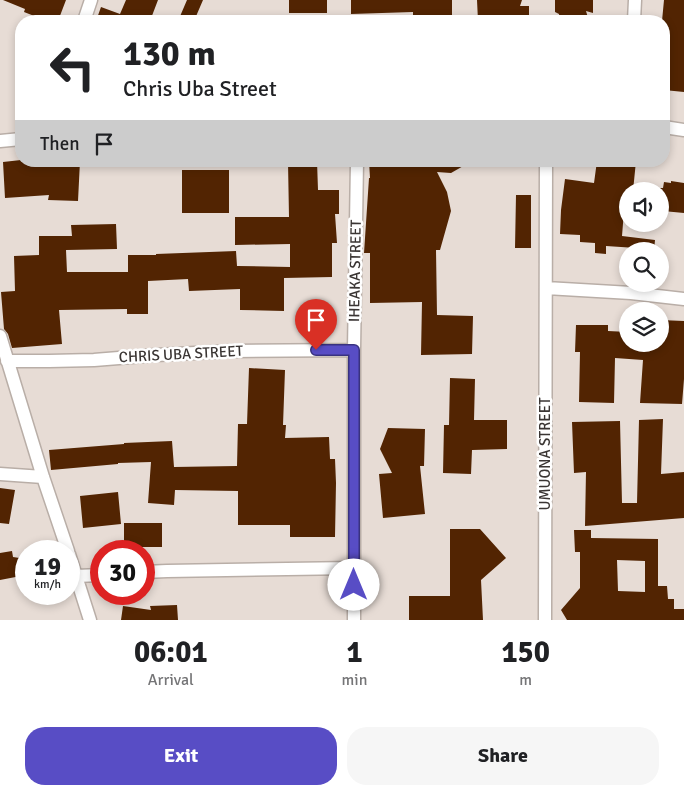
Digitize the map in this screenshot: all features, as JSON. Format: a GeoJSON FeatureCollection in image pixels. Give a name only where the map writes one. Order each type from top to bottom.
{"type":"FeatureCollection","features":[{"type":"Feature","properties":{"kind":"street"},"geometry":{"type":"LineString","coordinates":[[86,15],[92,0]]}},
{"type":"Feature","properties":{"kind":"street"},"geometry":{"type":"LineString","coordinates":[[635,15],[636,0]]}},
{"type":"Feature","properties":{"kind":"street"},"geometry":{"type":"LineString","coordinates":[[670,128],[684,130]]}},
{"type":"Feature","properties":{"kind":"street"},"geometry":{"type":"LineString","coordinates":[[0,141],[15,140]]}},
{"type":"Feature","properties":{"kind":"street","name":"IHEAKA STREET"},"geometry":{"type":"LineString","coordinates":[[354,620],[354,350],[357,167]]}},
{"type":"Feature","properties":{"kind":"street","name":"UMUONA STREET"},"geometry":{"type":"LineString","coordinates":[[546,167],[546,620]]}},
{"type":"Feature","properties":{"kind":"street"},"geometry":{"type":"LineString","coordinates":[[546,288],[684,298]]}},
{"type":"Feature","properties":{"kind":"street"},"geometry":{"type":"LineString","coordinates":[[0,336],[64,540]]}},
{"type":"Feature","properties":{"kind":"street","name":"CHRIS UBA STREET"},"geometry":{"type":"LineString","coordinates":[[7,361],[94,360],[234,351],[354,350]]}},
{"type":"Feature","properties":{"kind":"street"},"geometry":{"type":"LineString","coordinates":[[0,474],[43,477]]}},
{"type":"Feature","properties":{"kind":"street"},"geometry":{"type":"LineString","coordinates":[[155,571],[353,568]]}},
{"type":"Feature","properties":{"kind":"street"},"geometry":{"type":"LineString","coordinates":[[80,589],[90,620]]}},
{"type":"Feature","properties":{"kind":"building"},"geometry":{"type":"Polygon","coordinates":[[[3,0],[66,0],[60,15],[32,15],[24,12],[25,9],[3,0]]]}},
{"type":"Feature","properties":{"kind":"building"},"geometry":{"type":"Polygon","coordinates":[[[126,0],[158,0],[152,15],[98,15],[101,7],[120,14],[126,0]]]}},
{"type":"Feature","properties":{"kind":"building"},"geometry":{"type":"Polygon","coordinates":[[[187,0],[203,0],[197,15],[181,15],[187,0]]]}},
{"type":"Feature","properties":{"kind":"building"},"geometry":{"type":"Polygon","coordinates":[[[289,0],[327,0],[327,13],[289,13],[289,0]]]}},
{"type":"Feature","properties":{"kind":"building"},"geometry":{"type":"Polygon","coordinates":[[[351,0],[452,0],[452,15],[413,15],[413,12],[351,14],[351,0]]]}},
{"type":"Feature","properties":{"kind":"building"},"geometry":{"type":"Polygon","coordinates":[[[477,0],[522,0],[520,6],[529,6],[529,15],[478,15],[477,0]]]}},
{"type":"Feature","properties":{"kind":"building"},"geometry":{"type":"Polygon","coordinates":[[[555,0],[593,0],[593,13],[586,11],[587,15],[559,15],[555,12],[555,0]]]}},
{"type":"Feature","properties":{"kind":"building"},"geometry":{"type":"Polygon","coordinates":[[[664,0],[684,0],[684,92],[670,91],[670,15],[663,15],[664,0]]]}},
{"type":"Feature","properties":{"kind":"building"},"geometry":{"type":"Polygon","coordinates":[[[15,161],[15,167],[80,167],[78,201],[48,200],[49,195],[5,198],[3,162],[15,161]]]}},
{"type":"Feature","properties":{"kind":"building"},"geometry":{"type":"Polygon","coordinates":[[[288,167],[317,167],[318,190],[339,190],[339,214],[335,214],[337,243],[332,243],[332,277],[284,278],[284,311],[240,310],[240,289],[189,291],[188,279],[148,281],[148,314],[127,314],[127,309],[59,310],[62,344],[12,348],[8,334],[4,329],[1,292],[15,291],[14,256],[39,255],[39,236],[72,236],[71,225],[116,224],[117,249],[66,250],[67,272],[128,272],[128,255],[236,251],[237,266],[290,267],[290,244],[235,245],[235,217],[289,217],[288,167]]]}},
{"type":"Feature","properties":{"kind":"building"},"geometry":{"type":"Polygon","coordinates":[[[369,167],[462,167],[451,173],[437,172],[447,192],[451,211],[440,250],[436,250],[437,315],[473,316],[472,354],[421,355],[422,302],[370,303],[370,253],[364,253],[369,167]]]}},
{"type":"Feature","properties":{"kind":"building"},"geometry":{"type":"Polygon","coordinates":[[[596,167],[635,167],[634,182],[619,182],[619,232],[622,232],[622,236],[655,240],[655,242],[619,242],[619,247],[606,246],[606,254],[595,253],[595,243],[580,242],[580,235],[560,234],[565,179],[594,183],[596,167]]]}},
{"type":"Feature","properties":{"kind":"building"},"geometry":{"type":"Polygon","coordinates":[[[182,170],[229,170],[229,213],[182,213],[182,170]]]}},
{"type":"Feature","properties":{"kind":"building"},"geometry":{"type":"Polygon","coordinates":[[[671,181],[684,183],[684,213],[669,212],[669,183],[671,183],[671,181]]]}},
{"type":"Feature","properties":{"kind":"building"},"geometry":{"type":"Polygon","coordinates":[[[516,195],[531,195],[531,248],[515,248],[516,195]]]}},
{"type":"Feature","properties":{"kind":"building"},"geometry":{"type":"Polygon","coordinates":[[[669,320],[684,321],[682,404],[640,403],[643,360],[615,358],[614,403],[579,402],[580,352],[575,352],[576,325],[608,325],[608,331],[619,332],[619,352],[669,352],[669,320]]]}},
{"type":"Feature","properties":{"kind":"building"},"geometry":{"type":"Polygon","coordinates":[[[249,368],[285,370],[283,425],[286,425],[285,438],[329,437],[330,459],[335,459],[335,537],[290,537],[290,525],[238,525],[238,491],[175,490],[174,505],[148,503],[151,462],[118,463],[51,470],[49,450],[124,443],[172,441],[174,467],[237,466],[238,424],[247,424],[249,368]]]}},
{"type":"Feature","properties":{"kind":"building"},"geometry":{"type":"Polygon","coordinates":[[[450,378],[475,379],[474,420],[507,420],[507,449],[472,450],[471,474],[443,473],[444,425],[449,425],[450,378]]]}},
{"type":"Feature","properties":{"kind":"building"},"geometry":{"type":"Polygon","coordinates":[[[663,419],[661,474],[684,472],[684,518],[585,526],[586,472],[574,473],[572,422],[620,421],[622,503],[637,503],[639,420],[663,419]]]}},
{"type":"Feature","properties":{"kind":"building"},"geometry":{"type":"Polygon","coordinates":[[[388,428],[425,429],[424,466],[420,466],[425,514],[383,518],[379,474],[392,473],[380,449],[388,428]]]}},
{"type":"Feature","properties":{"kind":"building"},"geometry":{"type":"Polygon","coordinates":[[[0,488],[15,490],[9,524],[0,523],[0,488]]]}},
{"type":"Feature","properties":{"kind":"building"},"geometry":{"type":"Polygon","coordinates":[[[118,492],[121,524],[83,528],[80,496],[118,492]]]}},
{"type":"Feature","properties":{"kind":"building"},"geometry":{"type":"Polygon","coordinates":[[[124,523],[162,523],[162,547],[155,547],[155,540],[124,540],[124,523]]]}},
{"type":"Feature","properties":{"kind":"building"},"geometry":{"type":"Polygon","coordinates":[[[450,529],[480,529],[506,558],[481,580],[483,620],[409,620],[409,596],[450,596],[450,529]]]}},
{"type":"Feature","properties":{"kind":"building"},"geometry":{"type":"Polygon","coordinates":[[[574,530],[591,530],[591,538],[658,539],[658,586],[667,586],[668,599],[674,599],[674,609],[684,609],[684,620],[567,620],[561,610],[580,588],[580,552],[575,552],[574,530]],[[617,560],[618,591],[645,592],[645,561],[617,560]]]}},
{"type":"Feature","properties":{"kind":"building"},"geometry":{"type":"Polygon","coordinates":[[[12,551],[13,557],[15,557],[15,577],[0,580],[0,553],[12,551]]]}},
{"type":"Feature","properties":{"kind":"building"},"geometry":{"type":"Polygon","coordinates":[[[177,605],[178,620],[121,620],[123,606],[151,610],[150,606],[177,605]]]}},
{"type":"Feature","properties":{"kind":"route"},"geometry":{"type":"LineString","coordinates":[[316,350],[354,350],[354,585]]}}]}
